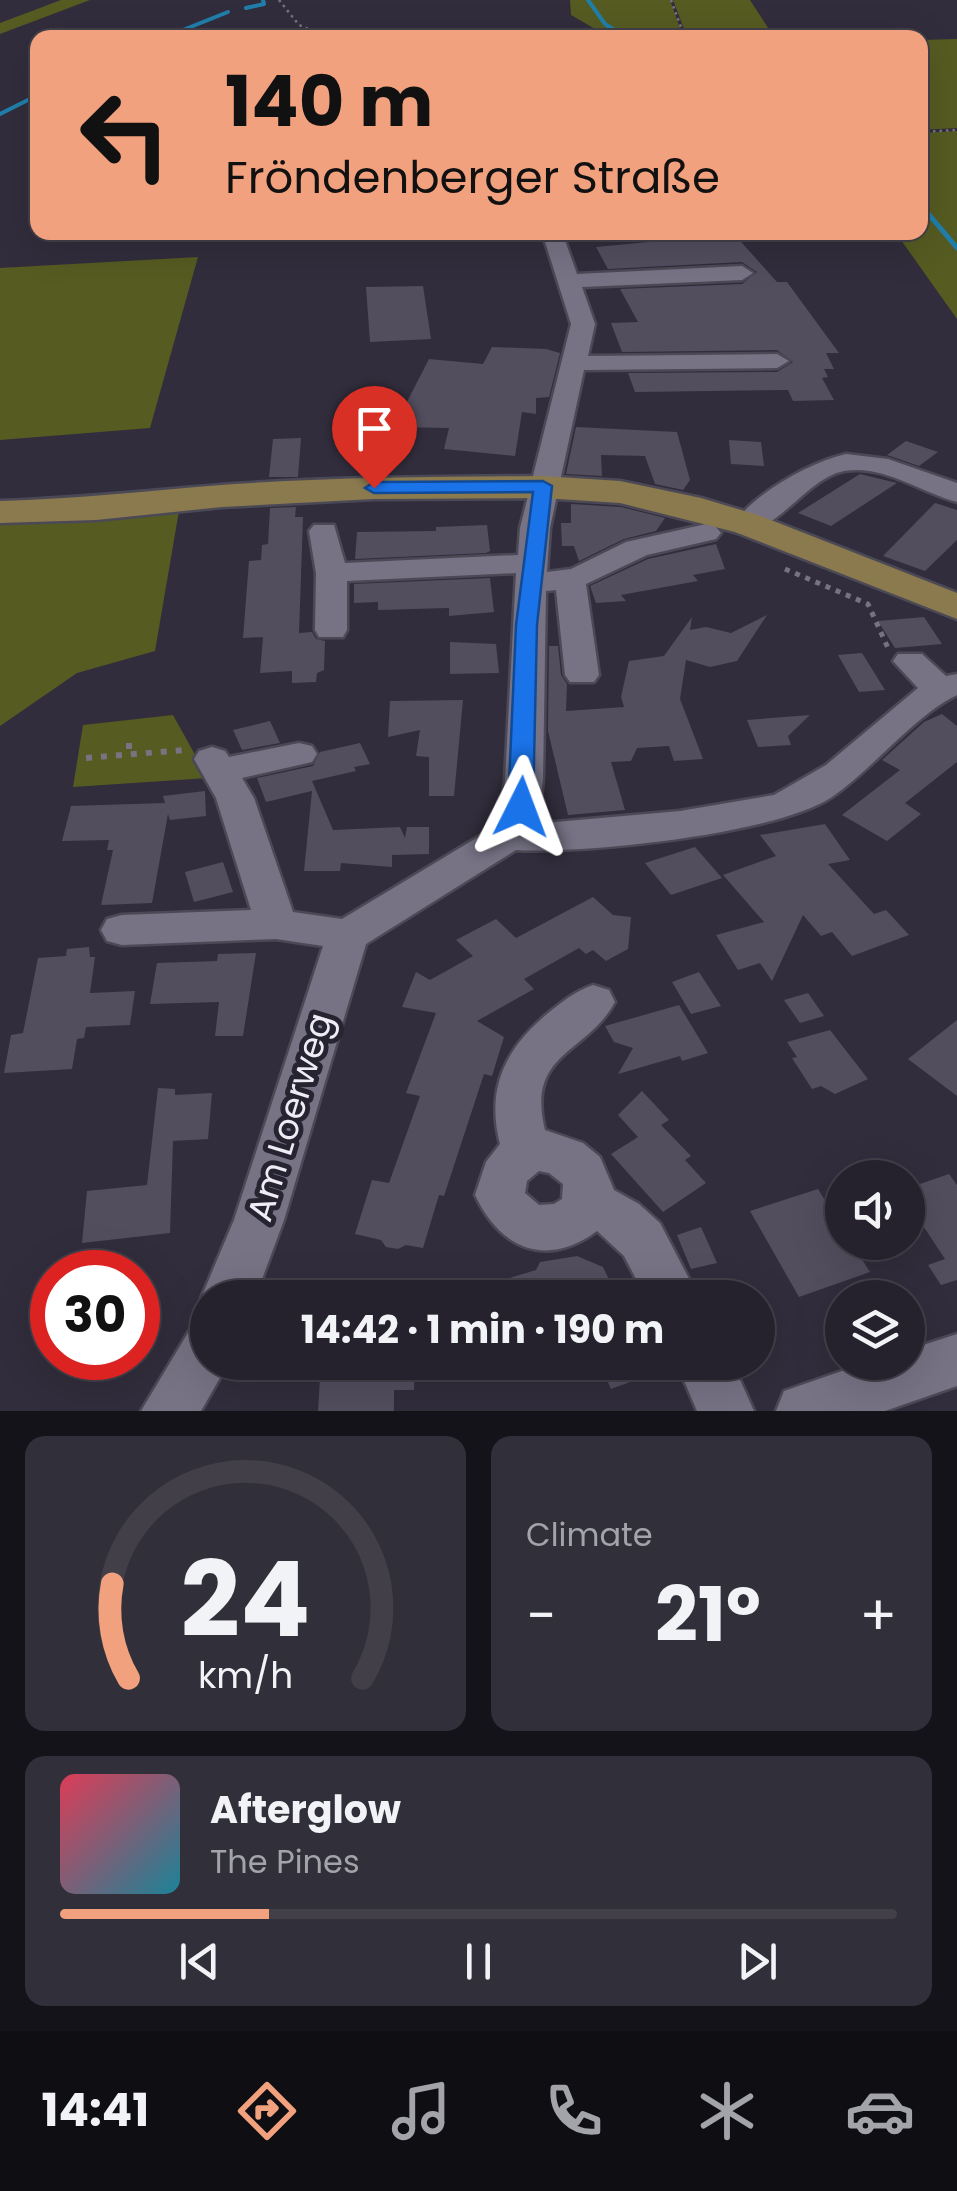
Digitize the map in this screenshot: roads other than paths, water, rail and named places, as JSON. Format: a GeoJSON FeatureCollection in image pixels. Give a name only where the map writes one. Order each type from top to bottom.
{"type":"FeatureCollection","features":[{"type":"Feature","properties":{"kind":"main road"},"geometry":{"type":"LineString","coordinates":[[0,512],[96,509],[308,490],[543,486],[651,497],[756,528],[957,607]]}},
{"type":"Feature","properties":{"kind":"street"},"geometry":{"type":"LineString","coordinates":[[509,836],[521,807],[524,779],[531,574],[543,486],[582,324],[555,240]]}},
{"type":"Feature","properties":{"kind":"street"},"geometry":{"type":"LineString","coordinates":[[570,281],[742,272]]}},
{"type":"Feature","properties":{"kind":"street"},"geometry":{"type":"LineString","coordinates":[[573,363],[778,361]]}},
{"type":"Feature","properties":{"kind":"street"},"geometry":{"type":"LineString","coordinates":[[756,528],[824,469],[840,463],[884,466],[957,494]]}},
{"type":"Feature","properties":{"kind":"street"},"geometry":{"type":"LineString","coordinates":[[324,532],[331,573],[331,630]]}},
{"type":"Feature","properties":{"kind":"street"},"geometry":{"type":"LineString","coordinates":[[331,573],[531,574],[570,578],[649,544],[706,533]]}},
{"type":"Feature","properties":{"kind":"street"},"geometry":{"type":"LineString","coordinates":[[570,578],[582,675]]}},
{"type":"Feature","properties":{"kind":"street"},"geometry":{"type":"LineString","coordinates":[[122,930],[276,924],[348,935],[509,836],[540,838],[730,816],[808,795],[848,766],[921,700],[948,686],[910,661]]}},
{"type":"Feature","properties":{"kind":"street"},"geometry":{"type":"LineString","coordinates":[[276,924],[235,798],[217,766],[299,754]]}},
{"type":"Feature","properties":{"kind":"street","name":"Am Loerweg"},"geometry":{"type":"LineString","coordinates":[[235,1280],[259,1220],[348,935]]}},
{"type":"Feature","properties":{"kind":"street"},"geometry":{"type":"LineString","coordinates":[[527,1153],[516,1121],[525,1066],[537,1047],[593,1002]]}},
{"type":"Feature","properties":{"kind":"street"},"geometry":{"type":"LineString","coordinates":[[544,1150],[575,1161],[586,1173],[590,1187],[588,1202],[572,1222],[558,1228],[528,1226],[505,1207],[500,1182],[505,1170],[527,1153],[544,1150]]}},
{"type":"Feature","properties":{"kind":"street"},"geometry":{"type":"LineString","coordinates":[[588,1202],[632,1225],[647,1243],[664,1280]]}},
{"type":"Feature","properties":{"kind":"street"},"geometry":{"type":"LineString","coordinates":[[804,1411],[957,1360]]}},
{"type":"Feature","properties":{"kind":"street"},"geometry":{"type":"LineString","coordinates":[[169,1411],[190,1378]]}},
{"type":"Feature","properties":{"kind":"street"},"geometry":{"type":"LineString","coordinates":[[711,1380],[726,1411]]}},
{"type":"Feature","properties":{"kind":"waterway"},"geometry":{"type":"LineString","coordinates":[[246,8],[264,4],[263,0]]}},
{"type":"Feature","properties":{"kind":"waterway"},"geometry":{"type":"LineString","coordinates":[[588,0],[605,24],[614,30]]}},
{"type":"Feature","properties":{"kind":"waterway"},"geometry":{"type":"LineString","coordinates":[[183,30],[228,12]]}},
{"type":"Feature","properties":{"kind":"waterway"},"geometry":{"type":"LineString","coordinates":[[0,114],[30,99]]}},
{"type":"Feature","properties":{"kind":"waterway"},"geometry":{"type":"LineString","coordinates":[[928,214],[957,248]]}}]}
